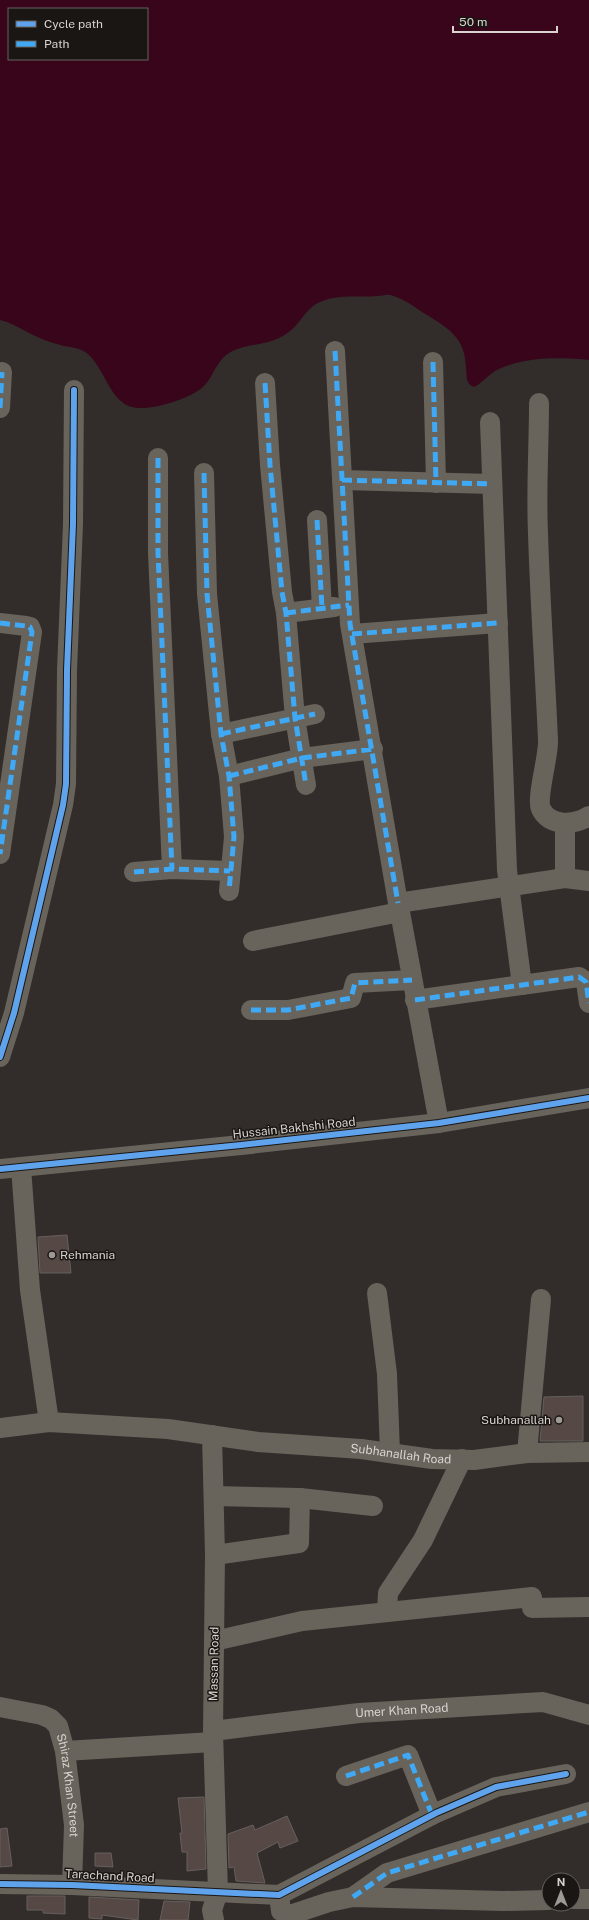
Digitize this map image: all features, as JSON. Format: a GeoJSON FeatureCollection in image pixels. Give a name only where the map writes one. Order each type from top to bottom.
{"type":"FeatureCollection","features":[{"type":"Feature","properties":{"kind":"street"},"geometry":{"type":"LineString","coordinates":[[335,351],[349,605],[352,634],[415,1000],[439,1123]]}},
{"type":"Feature","properties":{"kind":"street"},"geometry":{"type":"LineString","coordinates":[[433,362],[436,482]]}},
{"type":"Feature","properties":{"kind":"street"},"geometry":{"type":"LineString","coordinates":[[0,408],[2,372]]}},
{"type":"Feature","properties":{"kind":"street"},"geometry":{"type":"LineString","coordinates":[[265,383],[282,592],[286,613],[295,718],[306,786]]}},
{"type":"Feature","properties":{"kind":"street"},"geometry":{"type":"LineString","coordinates":[[0,1057],[16,1005],[63,805],[66,784],[67,670],[73,524],[74,390]]}},
{"type":"Feature","properties":{"kind":"street"},"geometry":{"type":"LineString","coordinates":[[539,403],[538,532],[548,745],[541,796],[541,808],[550,819],[565,824],[583,820],[589,816]]}},
{"type":"Feature","properties":{"kind":"street"},"geometry":{"type":"LineString","coordinates":[[490,422],[509,886],[522,986]]}},
{"type":"Feature","properties":{"kind":"street"},"geometry":{"type":"LineString","coordinates":[[158,458],[158,553],[172,869]]}},
{"type":"Feature","properties":{"kind":"street"},"geometry":{"type":"LineString","coordinates":[[204,473],[207,594],[221,734],[229,776],[234,837],[229,891]]}},
{"type":"Feature","properties":{"kind":"street"},"geometry":{"type":"LineString","coordinates":[[342,480],[492,484]]}},
{"type":"Feature","properties":{"kind":"street"},"geometry":{"type":"LineString","coordinates":[[317,520],[322,608]]}},
{"type":"Feature","properties":{"kind":"street"},"geometry":{"type":"LineString","coordinates":[[286,613],[349,605]]}},
{"type":"Feature","properties":{"kind":"street"},"geometry":{"type":"LineString","coordinates":[[0,623],[30,627],[32,632],[0,854]]}},
{"type":"Feature","properties":{"kind":"street"},"geometry":{"type":"LineString","coordinates":[[352,634],[498,623]]}},
{"type":"Feature","properties":{"kind":"street"},"geometry":{"type":"LineString","coordinates":[[221,734],[315,714]]}},
{"type":"Feature","properties":{"kind":"street"},"geometry":{"type":"LineString","coordinates":[[229,776],[302,758],[373,749]]}},
{"type":"Feature","properties":{"kind":"street"},"geometry":{"type":"LineString","coordinates":[[565,824],[565,878]]}},
{"type":"Feature","properties":{"kind":"street"},"geometry":{"type":"LineString","coordinates":[[134,872],[172,869],[230,871]]}},
{"type":"Feature","properties":{"kind":"street"},"geometry":{"type":"LineString","coordinates":[[253,941],[399,908],[509,886],[565,878],[589,881]]}},
{"type":"Feature","properties":{"kind":"street"},"geometry":{"type":"LineString","coordinates":[[415,1000],[579,977],[586,982],[589,1003]]}},
{"type":"Feature","properties":{"kind":"street"},"geometry":{"type":"LineString","coordinates":[[251,1010],[288,1010],[351,998],[355,983],[412,980]]}},
{"type":"Feature","properties":{"kind":"street","name":"Hussain Bakhshi Road"},"geometry":{"type":"LineString","coordinates":[[0,1169],[439,1123],[589,1098]]}},
{"type":"Feature","properties":{"kind":"street"},"geometry":{"type":"LineString","coordinates":[[21,1167],[30,1290],[48,1422]]}},
{"type":"Feature","properties":{"kind":"street"},"geometry":{"type":"LineString","coordinates":[[377,1293],[387,1374],[390,1452]]}},
{"type":"Feature","properties":{"kind":"street"},"geometry":{"type":"LineString","coordinates":[[527,1453],[542,1299]]}},
{"type":"Feature","properties":{"kind":"street","name":"Subhanallah Road"},"geometry":{"type":"LineString","coordinates":[[0,1428],[48,1422],[168,1429],[258,1442],[390,1452],[432,1459],[474,1460],[527,1453],[589,1452]]}},
{"type":"Feature","properties":{"kind":"street","name":"Massan Road"},"geometry":{"type":"LineString","coordinates":[[212,1435],[215,1555],[213,1736],[218,1892],[212,1910],[214,1920]]}},
{"type":"Feature","properties":{"kind":"street"},"geometry":{"type":"LineString","coordinates":[[387,1612],[388,1593],[423,1540],[462,1459]]}},
{"type":"Feature","properties":{"kind":"street"},"geometry":{"type":"LineString","coordinates":[[214,1496],[300,1498],[373,1506]]}},
{"type":"Feature","properties":{"kind":"street"},"geometry":{"type":"LineString","coordinates":[[215,1555],[299,1543],[300,1498]]}},
{"type":"Feature","properties":{"kind":"street"},"geometry":{"type":"LineString","coordinates":[[214,1641],[302,1621],[532,1597],[532,1608],[589,1607]]}},
{"type":"Feature","properties":{"kind":"street","name":"Umer Khan Road"},"geometry":{"type":"LineString","coordinates":[[65,1751],[213,1736],[359,1713],[543,1702],[589,1715]]}},
{"type":"Feature","properties":{"kind":"street","name":"Shiraz Khan Street"},"geometry":{"type":"LineString","coordinates":[[0,1707],[42,1715],[51,1719],[58,1726],[65,1751],[74,1825],[72,1885]]}},
{"type":"Feature","properties":{"kind":"street"},"geometry":{"type":"LineString","coordinates":[[346,1776],[408,1755],[432,1815]]}},
{"type":"Feature","properties":{"kind":"street"},"geometry":{"type":"LineString","coordinates":[[541,1900],[503,1901],[353,1897],[329,1902],[290,1915],[284,1914],[281,1911],[279,1895],[432,1815],[496,1787],[566,1774]]}},
{"type":"Feature","properties":{"kind":"street"},"geometry":{"type":"LineString","coordinates":[[353,1897],[387,1873],[589,1812]]}},
{"type":"Feature","properties":{"kind":"street","name":"Tarachand Road"},"geometry":{"type":"LineString","coordinates":[[0,1884],[72,1885],[279,1895]]}},
{"type":"Feature","properties":{"kind":"shaded area"},"geometry":{"type":"Polygon","coordinates":[[[0,0],[589,0],[589,360],[555,358],[520,362],[495,371],[474,387],[470,385],[467,380],[465,358],[461,345],[449,330],[438,322],[407,302],[390,295],[339,297],[331,298],[316,304],[307,312],[296,326],[279,338],[265,343],[243,347],[229,353],[220,361],[204,386],[191,395],[164,405],[139,408],[122,402],[115,395],[100,369],[84,351],[44,340],[0,320],[0,0]]]}},
{"type":"Feature","properties":{"kind":"building","name":"Rehmania"},"geometry":{"type":"Polygon","coordinates":[[[67,1235],[71,1273],[40,1273],[38,1237],[67,1235]]]}},
{"type":"Feature","properties":{"kind":"building","name":"Subhanallah"},"geometry":{"type":"Polygon","coordinates":[[[583,1396],[583,1441],[540,1441],[544,1397],[583,1396]]]}},
{"type":"Feature","properties":{"kind":"building"},"geometry":{"type":"Polygon","coordinates":[[[204,1797],[206,1869],[187,1871],[187,1852],[182,1852],[180,1833],[182,1833],[178,1798],[204,1797]]]}},
{"type":"Feature","properties":{"kind":"building"},"geometry":{"type":"Polygon","coordinates":[[[287,1816],[298,1841],[280,1848],[278,1842],[257,1853],[265,1883],[236,1881],[234,1867],[229,1868],[228,1834],[253,1825],[255,1830],[287,1816]]]}},
{"type":"Feature","properties":{"kind":"building"},"geometry":{"type":"Polygon","coordinates":[[[7,1828],[12,1866],[0,1867],[0,1829],[7,1828]]]}},
{"type":"Feature","properties":{"kind":"building"},"geometry":{"type":"Polygon","coordinates":[[[95,1853],[111,1853],[113,1867],[95,1866],[95,1853]]]}},
{"type":"Feature","properties":{"kind":"building"},"geometry":{"type":"Polygon","coordinates":[[[27,1896],[65,1896],[65,1914],[43,1913],[43,1910],[27,1910],[27,1896]]]}},
{"type":"Feature","properties":{"kind":"building"},"geometry":{"type":"Polygon","coordinates":[[[89,1897],[139,1900],[138,1920],[102,1915],[102,1919],[89,1918],[89,1897]]]}},
{"type":"Feature","properties":{"kind":"building"},"geometry":{"type":"Polygon","coordinates":[[[164,1901],[190,1902],[188,1920],[160,1920],[164,1901]]]}},
{"type":"Feature","properties":{"kind":"marked path"},"geometry":{"type":"LineString","coordinates":[[335,351],[350,624],[398,903]]}},
{"type":"Feature","properties":{"kind":"marked path"},"geometry":{"type":"LineString","coordinates":[[433,362],[436,483]]}},
{"type":"Feature","properties":{"kind":"marked path"},"geometry":{"type":"LineString","coordinates":[[0,408],[2,372]]}},
{"type":"Feature","properties":{"kind":"marked path"},"geometry":{"type":"LineString","coordinates":[[265,383],[270,465],[282,592],[286,613],[295,718],[306,785]]}},
{"type":"Feature","properties":{"kind":"marked path"},"geometry":{"type":"LineString","coordinates":[[158,458],[158,553],[172,869]]}},
{"type":"Feature","properties":{"kind":"marked path"},"geometry":{"type":"LineString","coordinates":[[204,473],[207,594],[221,734],[229,776],[234,837],[229,891]]}},
{"type":"Feature","properties":{"kind":"marked path"},"geometry":{"type":"LineString","coordinates":[[342,480],[492,484]]}},
{"type":"Feature","properties":{"kind":"marked path"},"geometry":{"type":"LineString","coordinates":[[317,520],[322,608]]}},
{"type":"Feature","properties":{"kind":"marked path"},"geometry":{"type":"LineString","coordinates":[[286,613],[349,605]]}},
{"type":"Feature","properties":{"kind":"marked path"},"geometry":{"type":"LineString","coordinates":[[0,623],[30,627],[32,632],[0,854]]}},
{"type":"Feature","properties":{"kind":"marked path"},"geometry":{"type":"LineString","coordinates":[[352,634],[498,623]]}},
{"type":"Feature","properties":{"kind":"marked path"},"geometry":{"type":"LineString","coordinates":[[221,734],[315,714]]}},
{"type":"Feature","properties":{"kind":"marked path"},"geometry":{"type":"LineString","coordinates":[[229,776],[302,758],[373,749]]}},
{"type":"Feature","properties":{"kind":"marked path"},"geometry":{"type":"LineString","coordinates":[[134,872],[172,869],[230,871]]}},
{"type":"Feature","properties":{"kind":"marked path"},"geometry":{"type":"LineString","coordinates":[[415,1000],[579,977],[586,982],[589,1003]]}},
{"type":"Feature","properties":{"kind":"marked path"},"geometry":{"type":"LineString","coordinates":[[251,1010],[288,1010],[351,998],[355,983],[412,980]]}},
{"type":"Feature","properties":{"kind":"marked path"},"geometry":{"type":"LineString","coordinates":[[346,1776],[408,1755],[432,1815]]}},
{"type":"Feature","properties":{"kind":"marked path"},"geometry":{"type":"LineString","coordinates":[[353,1897],[387,1873],[589,1812]]}},
{"type":"Feature","properties":{"kind":"cycle path"},"geometry":{"type":"LineString","coordinates":[[0,1057],[14,1013],[63,805],[66,784],[67,670],[73,524],[74,390]]}},
{"type":"Feature","properties":{"kind":"cycle path"},"geometry":{"type":"LineString","coordinates":[[0,1169],[241,1145],[439,1123],[589,1098]]}},
{"type":"Feature","properties":{"kind":"cycle path"},"geometry":{"type":"LineString","coordinates":[[0,1884],[72,1885],[279,1895],[436,1813],[496,1787],[566,1774]]}},
{"type":"Feature","properties":{"kind":"place","name":"Rehmania"},"geometry":{"type":"Point","coordinates":[52,1255]}},
{"type":"Feature","properties":{"kind":"place","name":"Subhanallah"},"geometry":{"type":"Point","coordinates":[559,1420]}}]}
